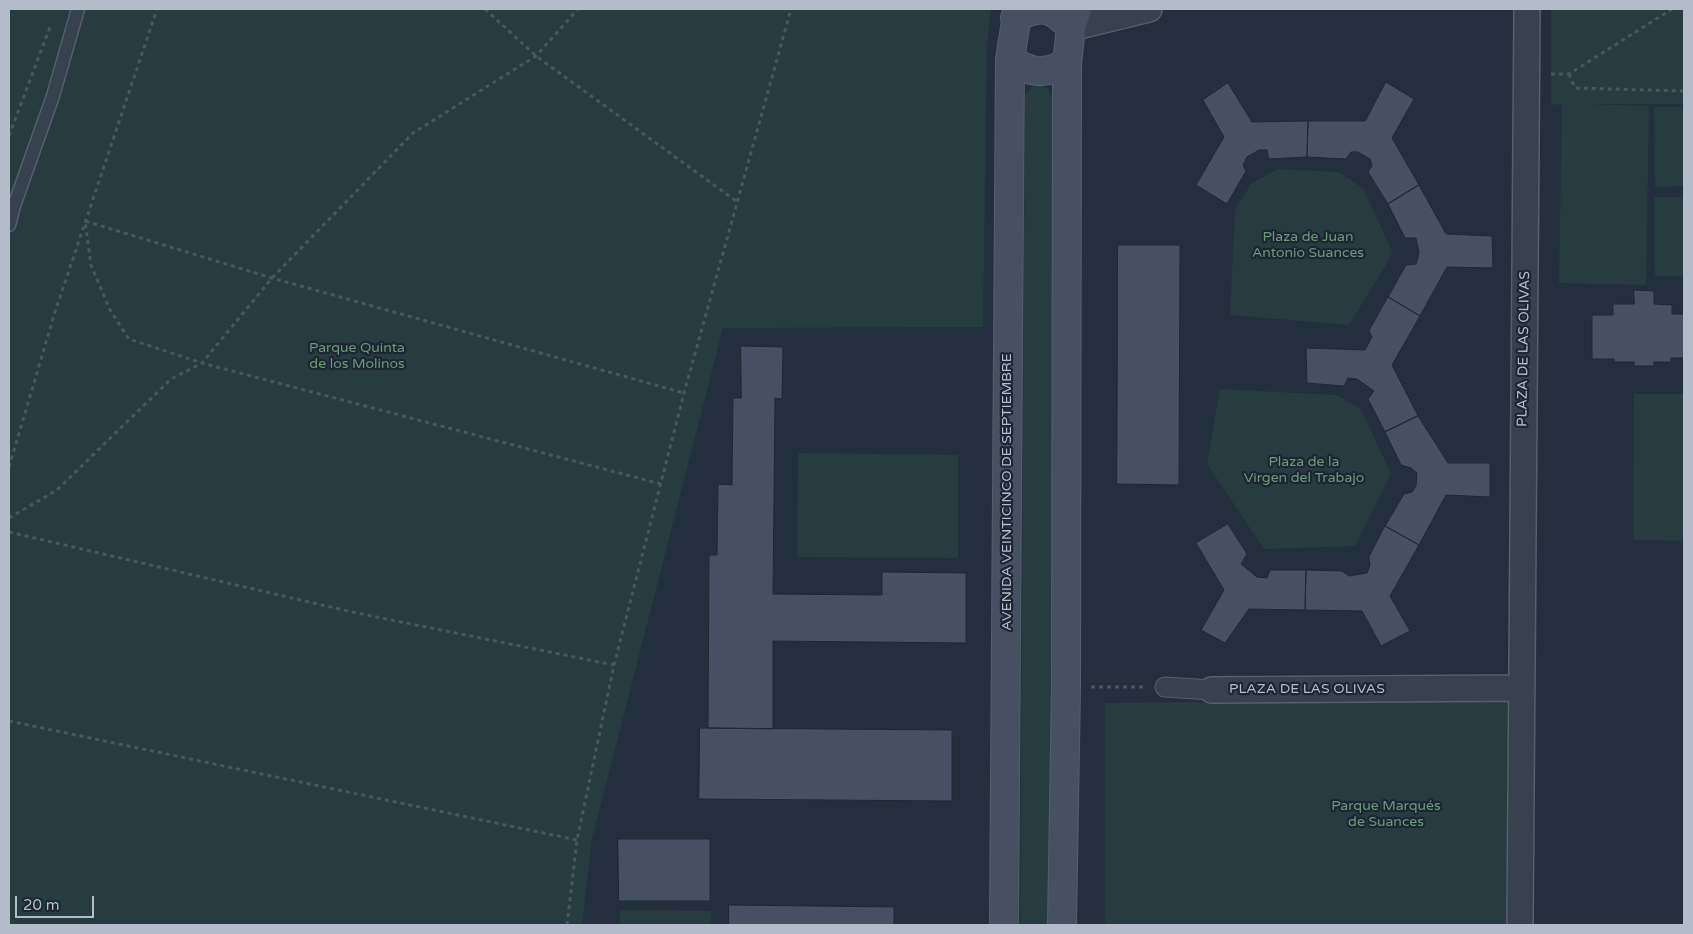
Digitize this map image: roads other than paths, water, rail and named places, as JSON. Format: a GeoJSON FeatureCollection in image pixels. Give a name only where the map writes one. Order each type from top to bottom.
{"type":"FeatureCollection","features":[{"type":"Feature","properties":{"kind":"main road","name":"AVENIDA VEINTICINCO DE SEPTIEMBRE"},"geometry":{"type":"LineString","coordinates":[[1004,925],[1010,58],[1017,13],[1046,9],[1061,16],[1074,18]]}},
{"type":"Feature","properties":{"kind":"main road"},"geometry":{"type":"LineString","coordinates":[[1062,925],[1066,688],[1067,63],[1074,18]]}},
{"type":"Feature","properties":{"kind":"main road"},"geometry":{"type":"LineString","coordinates":[[1010,58],[1023,68],[1038,72],[1054,70],[1067,63]]}},
{"type":"Feature","properties":{"kind":"street"},"geometry":{"type":"LineString","coordinates":[[1074,18],[1149,9]]}},
{"type":"Feature","properties":{"kind":"street","name":"PLAZA DE LAS OLIVAS"},"geometry":{"type":"LineString","coordinates":[[1520,925],[1527,9]]}},
{"type":"Feature","properties":{"kind":"street"},"geometry":{"type":"LineString","coordinates":[[1165,687],[1212,690]]}},
{"type":"Feature","properties":{"kind":"street","name":"PLAZA DE LAS OLIVAS"},"geometry":{"type":"LineString","coordinates":[[1212,690],[1521,688]]}},
{"type":"Feature","properties":{"kind":"lane"},"geometry":{"type":"LineString","coordinates":[[9,225],[53,96],[78,9]]}},
{"type":"Feature","properties":{"kind":"park label","name":"Plaza de Juan Antonio Suances"},"geometry":{"type":"Point","coordinates":[1308,246]}},
{"type":"Feature","properties":{"kind":"park label","name":"Parque Quinta de los Molinos"},"geometry":{"type":"Point","coordinates":[357,356]}},
{"type":"Feature","properties":{"kind":"park label","name":"Plaza de la Virgen del Trabajo"},"geometry":{"type":"Point","coordinates":[1304,470]}},
{"type":"Feature","properties":{"kind":"park label","name":"Parque Marqués de Suances"},"geometry":{"type":"Point","coordinates":[1386,814]}}]}
